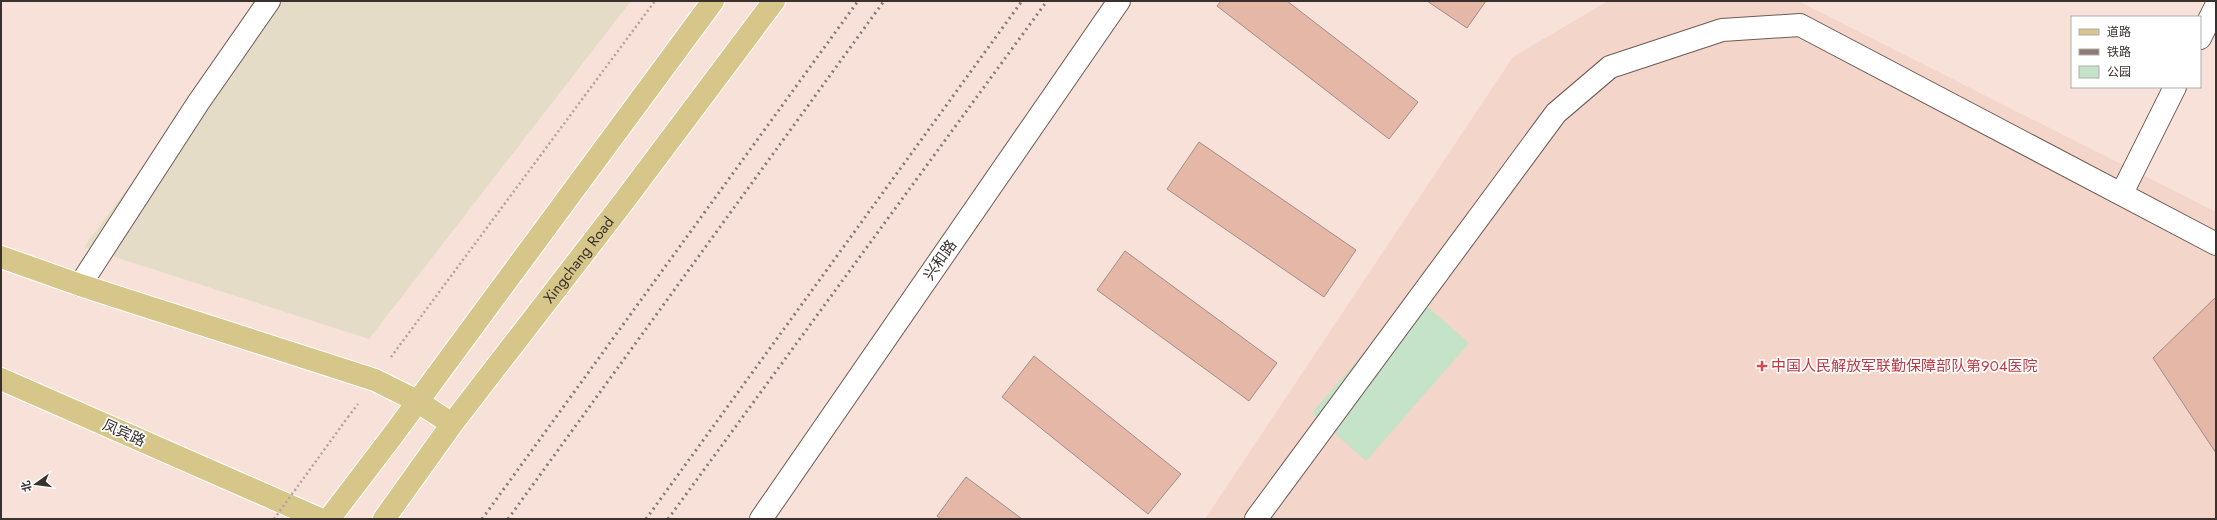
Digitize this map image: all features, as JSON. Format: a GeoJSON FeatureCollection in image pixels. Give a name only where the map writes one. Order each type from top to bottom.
{"type":"FeatureCollection","features":[{"type":"Feature","properties":{"kind":"main road"},"geometry":{"type":"LineString","coordinates":[[329,519],[394,435],[713,1]]}},
{"type":"Feature","properties":{"kind":"main road","name":"Xingchang Road"},"geometry":{"type":"LineString","coordinates":[[384,519],[433,453],[452,424],[621,205],[774,1]]}},
{"type":"Feature","properties":{"kind":"main road"},"geometry":{"type":"LineString","coordinates":[[1,256],[80,285],[374,380],[418,402],[452,424]]}},
{"type":"Feature","properties":{"kind":"main road","name":"凤宾路"},"geometry":{"type":"LineString","coordinates":[[1,380],[320,519]]}},
{"type":"Feature","properties":{"kind":"street"},"geometry":{"type":"LineString","coordinates":[[80,285],[198,103],[269,1]]}},
{"type":"Feature","properties":{"kind":"street","name":"兴和路"},"geometry":{"type":"LineString","coordinates":[[761,519],[1119,1]]}},
{"type":"Feature","properties":{"kind":"street"},"geometry":{"type":"LineString","coordinates":[[2201,36],[2216,6]]}},
{"type":"Feature","properties":{"kind":"street"},"geometry":{"type":"LineString","coordinates":[[1256,519],[1556,113],[1610,67],[1722,30],[1800,25],[2122,193],[2216,244]]}},
{"type":"Feature","properties":{"kind":"street"},"geometry":{"type":"LineString","coordinates":[[2122,193],[2174,88]]}},
{"type":"Feature","properties":{"kind":"path"},"geometry":{"type":"LineString","coordinates":[[274,519],[374,380],[655,1]]}},
{"type":"Feature","properties":{"kind":"shaded area"},"geometry":{"type":"Polygon","coordinates":[[[267,1],[631,1],[369,339],[84,247],[267,1]]]}},
{"type":"Feature","properties":{"kind":"shaded area","name":"中国人民解放军联勤保障部队第904医院"},"geometry":{"type":"Polygon","coordinates":[[[1608,1],[1798,1],[2216,212],[2216,519],[1205,519],[1513,57],[1608,1]]]}},
{"type":"Feature","properties":{"kind":"green space"},"geometry":{"type":"Polygon","coordinates":[[[1414,295],[1469,343],[1366,461],[1312,413],[1414,295]]]}},
{"type":"Feature","properties":{"kind":"building"},"geometry":{"type":"Polygon","coordinates":[[[1221,1],[1287,1],[1418,102],[1389,139],[1217,6],[1221,1]]]}},
{"type":"Feature","properties":{"kind":"building"},"geometry":{"type":"Polygon","coordinates":[[[1427,1],[1486,1],[1467,28],[1427,1]]]}},
{"type":"Feature","properties":{"kind":"building"},"geometry":{"type":"Polygon","coordinates":[[[1199,142],[1356,250],[1324,297],[1167,189],[1199,142]]]}},
{"type":"Feature","properties":{"kind":"building"},"geometry":{"type":"Polygon","coordinates":[[[1125,251],[1277,363],[1249,401],[1097,290],[1125,251]]]}},
{"type":"Feature","properties":{"kind":"building"},"geometry":{"type":"Polygon","coordinates":[[[2216,297],[2216,453],[2153,358],[2216,297]]]}},
{"type":"Feature","properties":{"kind":"building"},"geometry":{"type":"Polygon","coordinates":[[[1034,356],[1181,474],[1148,514],[1002,397],[1034,356]]]}},
{"type":"Feature","properties":{"kind":"building"},"geometry":{"type":"Polygon","coordinates":[[[966,477],[1022,519],[941,519],[937,516],[966,477]]]}},
{"type":"Feature","properties":{"kind":"railway"},"geometry":{"type":"LineString","coordinates":[[482,519],[858,1]]}},
{"type":"Feature","properties":{"kind":"railway"},"geometry":{"type":"LineString","coordinates":[[508,519],[884,1]]}},
{"type":"Feature","properties":{"kind":"railway"},"geometry":{"type":"LineString","coordinates":[[646,519],[1022,1]]}},
{"type":"Feature","properties":{"kind":"railway"},"geometry":{"type":"LineString","coordinates":[[668,519],[1047,1]]}},
{"type":"Feature","properties":{"kind":"place","name":"中国人民解放军联勤保障部队第904医院"},"geometry":{"type":"Point","coordinates":[1762,366]}}]}
